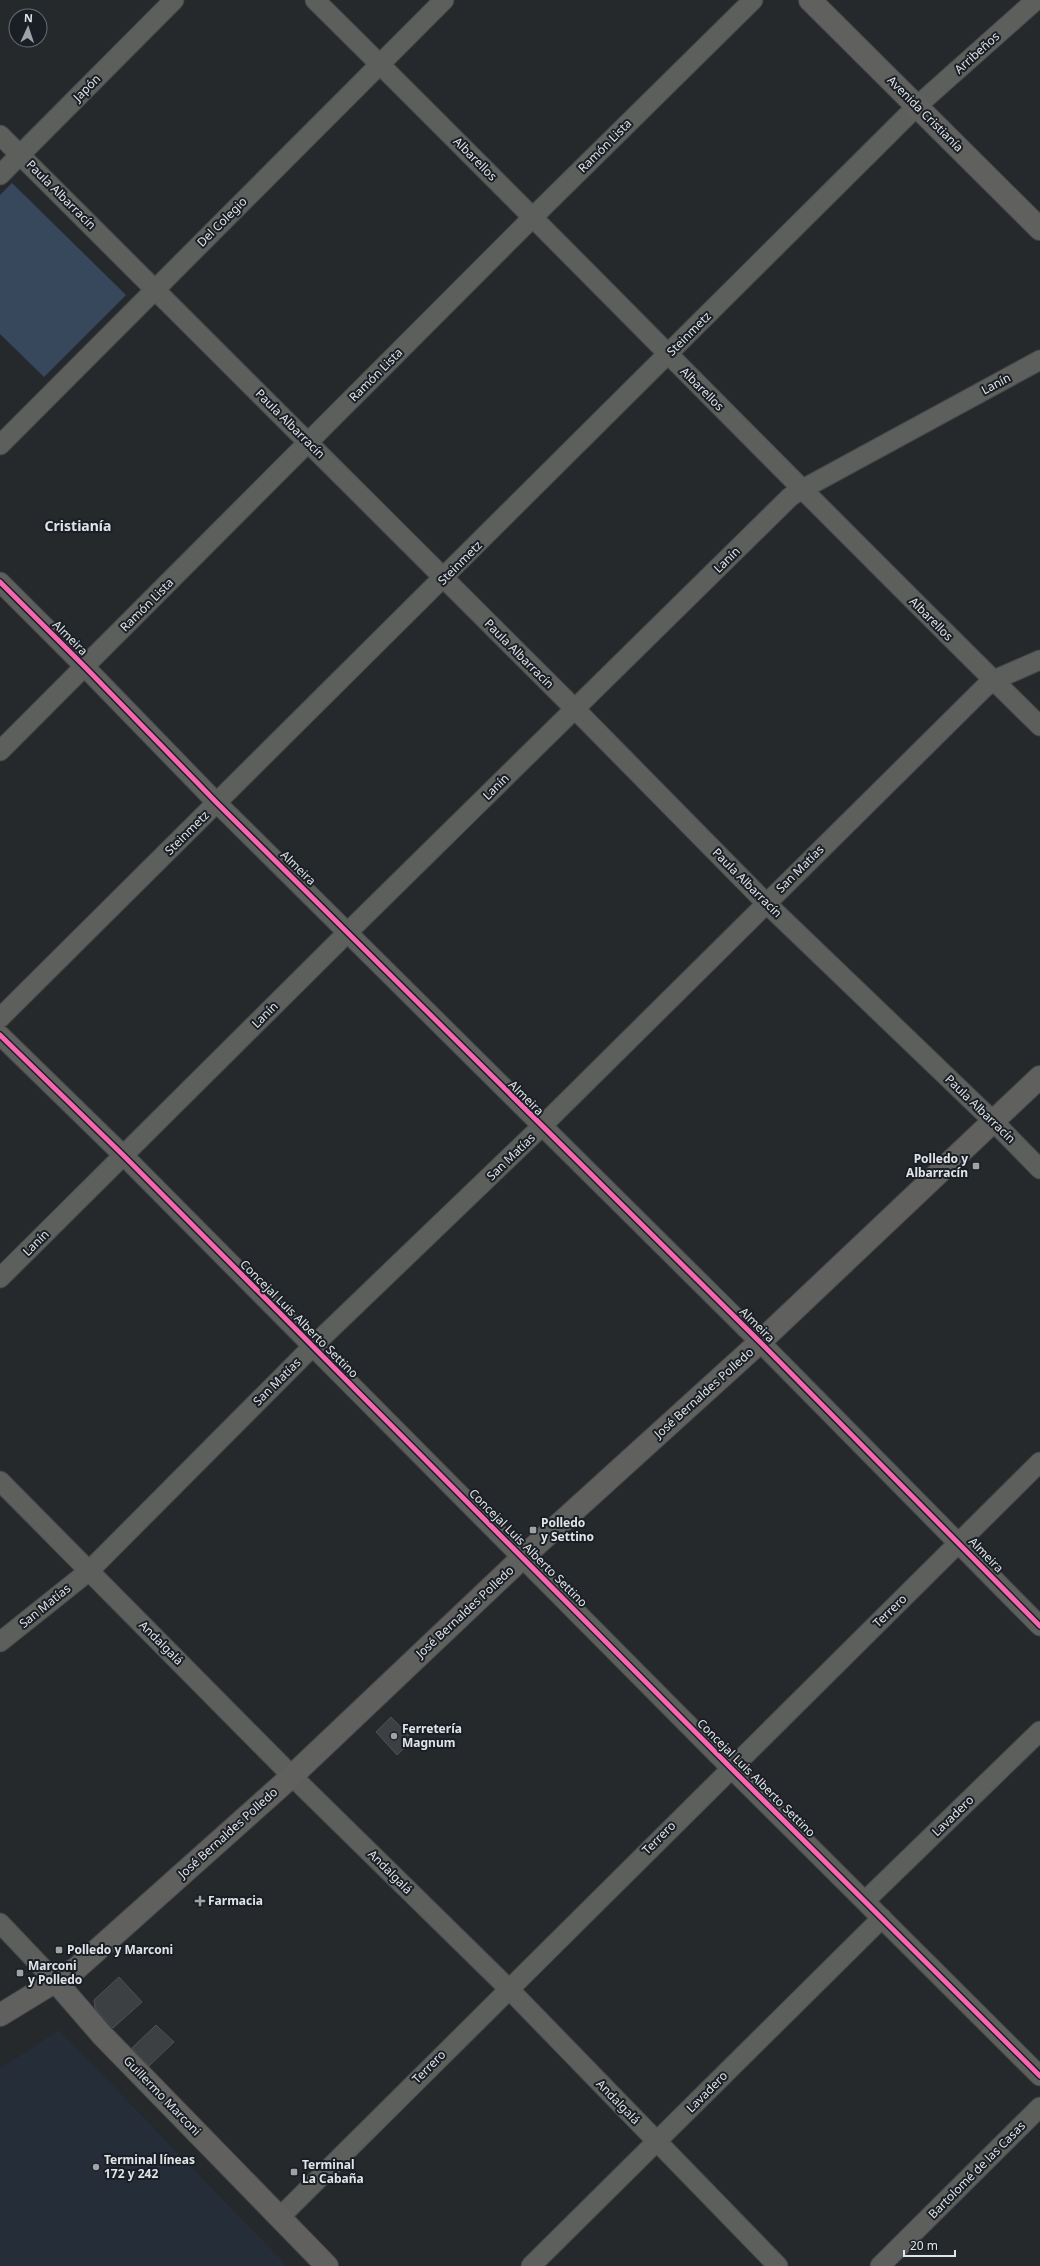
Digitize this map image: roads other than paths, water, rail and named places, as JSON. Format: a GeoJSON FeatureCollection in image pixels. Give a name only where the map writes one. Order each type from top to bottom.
{"type":"FeatureCollection","features":[{"type":"Feature","properties":{"kind":"main road","name":"Avenida Cristianía"},"geometry":{"type":"LineString","coordinates":[[810,0],[1040,229]]}},
{"type":"Feature","properties":{"kind":"main road","name":"José Bernaldes Polledo"},"geometry":{"type":"LineString","coordinates":[[0,2015],[77,1968],[292,1776],[524,1557],[760,1342],[1040,1077]]}},
{"type":"Feature","properties":{"kind":"main road","name":"Guillermo Marconi"},"geometry":{"type":"LineString","coordinates":[[56,1982],[103,2036],[327,2266]]}},
{"type":"Feature","properties":{"kind":"street","name":"Japón"},"geometry":{"type":"LineString","coordinates":[[0,175],[174,0]]}},
{"type":"Feature","properties":{"kind":"street","name":"Albarellos"},"geometry":{"type":"LineString","coordinates":[[315,0],[533,217],[801,490],[1040,726]]}},
{"type":"Feature","properties":{"kind":"street","name":"Del Colegio"},"geometry":{"type":"LineString","coordinates":[[0,445],[444,0]]}},
{"type":"Feature","properties":{"kind":"street","name":"Ramón Lista"},"geometry":{"type":"LineString","coordinates":[[0,751],[533,217],[753,0]]}},
{"type":"Feature","properties":{"kind":"street","name":"Arribeños"},"geometry":{"type":"LineString","coordinates":[[917,106],[1036,0]]}},
{"type":"Feature","properties":{"kind":"street","name":"Steinmetz"},"geometry":{"type":"LineString","coordinates":[[0,1018],[444,579],[917,106]]}},
{"type":"Feature","properties":{"kind":"street","name":"Paula Albarracín"},"geometry":{"type":"LineString","coordinates":[[0,135],[575,709],[766,903],[993,1121],[1040,1169]]}},
{"type":"Feature","properties":{"kind":"street","name":"Lanín"},"geometry":{"type":"LineString","coordinates":[[0,1278],[348,932],[790,497],[1040,360]]}},
{"type":"Feature","properties":{"kind":"street","name":"Almeira"},"geometry":{"type":"LineString","coordinates":[[0,582],[217,803],[348,932],[541,1127],[760,1342],[960,1543],[1040,1626]]}},
{"type":"Feature","properties":{"kind":"street","name":"San Matías"},"geometry":{"type":"LineString","coordinates":[[0,1642],[89,1571],[312,1347],[541,1127],[766,903],[994,680],[1040,660]]}},
{"type":"Feature","properties":{"kind":"street","name":"Concejal Luis Alberto Settino"},"geometry":{"type":"LineString","coordinates":[[0,1035],[124,1156],[312,1347],[524,1557],[730,1768],[1040,2076]]}},
{"type":"Feature","properties":{"kind":"street","name":"Terrero"},"geometry":{"type":"LineString","coordinates":[[280,2217],[508,1988],[960,1543],[1040,1462]]}},
{"type":"Feature","properties":{"kind":"street","name":"Andalgalá"},"geometry":{"type":"LineString","coordinates":[[0,1481],[292,1776],[508,1988],[778,2266]]}},
{"type":"Feature","properties":{"kind":"street","name":"Lavadero"},"geometry":{"type":"LineString","coordinates":[[865,1901],[1040,1731]]}},
{"type":"Feature","properties":{"kind":"street","name":"Lavadero"},"geometry":{"type":"LineString","coordinates":[[531,2266],[882,1918]]}},
{"type":"Feature","properties":{"kind":"street","name":"Guillermo Marconi"},"geometry":{"type":"LineString","coordinates":[[0,1923],[56,1982]]}},
{"type":"Feature","properties":{"kind":"street","name":"Bartolomé de las Casas"},"geometry":{"type":"LineString","coordinates":[[880,2266],[1040,2107]]}},
{"type":"Feature","properties":{"kind":"place","name":"Polledo y Albarracín"},"geometry":{"type":"Point","coordinates":[976,1166]}},
{"type":"Feature","properties":{"kind":"place","name":"Polledo y Settino"},"geometry":{"type":"Point","coordinates":[533,1530]}},
{"type":"Feature","properties":{"kind":"place","name":"Ferretería Magnum"},"geometry":{"type":"Point","coordinates":[394,1736]}},
{"type":"Feature","properties":{"kind":"place","name":"Farmacia"},"geometry":{"type":"Point","coordinates":[200,1901]}},
{"type":"Feature","properties":{"kind":"place","name":"Polledo y Marconi"},"geometry":{"type":"Point","coordinates":[59,1950]}},
{"type":"Feature","properties":{"kind":"place","name":"Marconi y Polledo"},"geometry":{"type":"Point","coordinates":[20,1973]}},
{"type":"Feature","properties":{"kind":"place","name":"Terminal líneas 172 y 242"},"geometry":{"type":"Point","coordinates":[96,2167]}},
{"type":"Feature","properties":{"kind":"place","name":"Terminal La Cabaña"},"geometry":{"type":"Point","coordinates":[294,2172]}},
{"type":"Feature","properties":{"kind":"district","name":"Cristianía"},"geometry":{"type":"Point","coordinates":[78,526]}}]}
